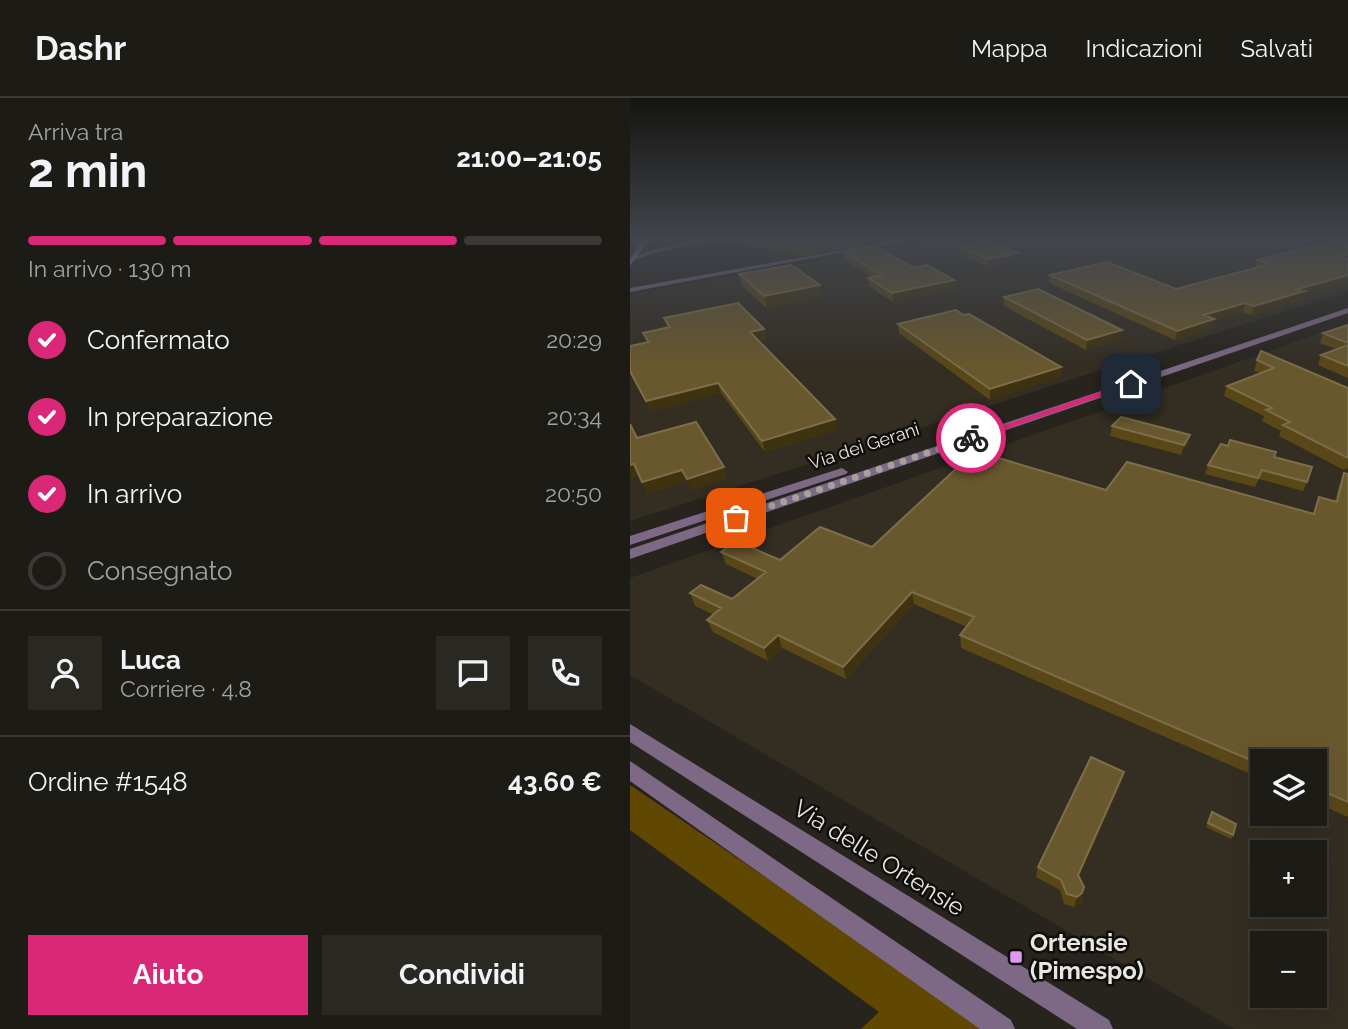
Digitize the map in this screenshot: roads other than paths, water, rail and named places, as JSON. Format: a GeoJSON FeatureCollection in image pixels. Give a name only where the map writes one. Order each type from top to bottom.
{"type":"FeatureCollection","features":[{"type":"Feature","properties":{"kind":"street"},"geometry":{"type":"LineString","coordinates":[[630,288],[658,283]]}},
{"type":"Feature","properties":{"kind":"street","name":"Via dei Gerani"},"geometry":{"type":"LineString","coordinates":[[630,541],[1348,304]]}},
{"type":"Feature","properties":{"kind":"street","name":"Via dei Gerani"},"geometry":{"type":"LineString","coordinates":[[630,554],[1348,310]]}},
{"type":"Feature","properties":{"kind":"street","name":"Via delle Ortensie"},"geometry":{"type":"LineString","coordinates":[[630,732],[1100,1029]]}},
{"type":"Feature","properties":{"kind":"street"},"geometry":{"type":"LineString","coordinates":[[630,770],[1002,1029]]}},
{"type":"Feature","properties":{"kind":"place","name":"Ortensie (Pimespo)"},"geometry":{"type":"Point","coordinates":[1016,957]}}]}
